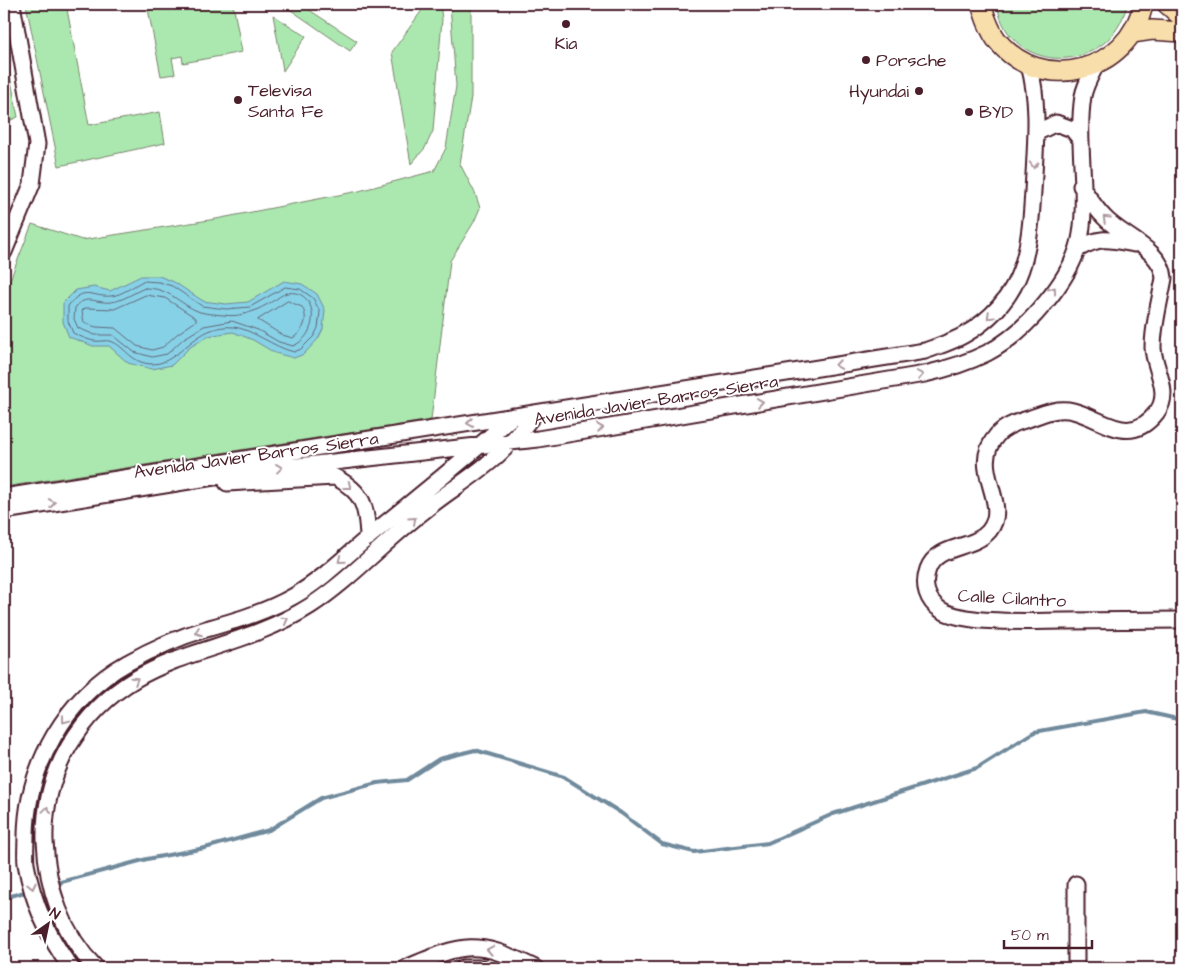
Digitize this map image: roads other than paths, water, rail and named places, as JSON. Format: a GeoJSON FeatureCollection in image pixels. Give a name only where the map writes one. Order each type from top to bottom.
{"type":"FeatureCollection","features":[{"type":"Feature","properties":{"kind":"main road"},"geometry":{"type":"LineString","coordinates":[[981,4],[986,21],[996,39],[1011,54],[1029,65],[1062,72],[1096,65],[1116,52],[1132,33],[1143,4]]}},
{"type":"Feature","properties":{"kind":"main road"},"geometry":{"type":"LineString","coordinates":[[1167,4],[1182,17]]}},
{"type":"Feature","properties":{"kind":"main road"},"geometry":{"type":"LineString","coordinates":[[1132,33],[1152,30],[1182,32]]}},
{"type":"Feature","properties":{"kind":"street"},"geometry":{"type":"LineString","coordinates":[[4,252],[32,184],[37,144],[12,4]]}},
{"type":"Feature","properties":{"kind":"street","name":"Avenida Javier Barros Sierra"},"geometry":{"type":"LineString","coordinates":[[4,497],[925,351],[963,336],[988,319],[1006,299],[1019,279],[1026,260],[1031,230],[1036,133],[1035,91],[1029,65]]}},
{"type":"Feature","properties":{"kind":"street","name":"Avenida Javier Barros Sierra"},"geometry":{"type":"LineString","coordinates":[[4,511],[245,472],[510,442],[926,374],[958,366],[988,353],[1017,332],[1040,309],[1078,249],[1081,233],[1083,96],[1096,65]]}},
{"type":"Feature","properties":{"kind":"street"},"geometry":{"type":"LineString","coordinates":[[1036,133],[1056,123],[1072,129],[1081,140]]}},
{"type":"Feature","properties":{"kind":"street","name":"Calle Cilantro"},"geometry":{"type":"LineString","coordinates":[[1081,186],[1104,217],[1158,259],[1163,268],[1164,278],[1153,349],[1163,387],[1163,400],[1158,410],[1139,428],[1126,430],[1110,427],[1073,411],[1057,410],[1023,420],[997,435],[985,456],[985,470],[996,512],[994,522],[978,540],[942,553],[933,560],[926,574],[926,591],[930,600],[940,610],[953,616],[1019,621],[1182,620]]}},
{"type":"Feature","properties":{"kind":"street","name":"Calle Cilantro"},"geometry":{"type":"LineString","coordinates":[[1078,249],[1092,241],[1105,238],[1138,245]]}},
{"type":"Feature","properties":{"kind":"street"},"geometry":{"type":"LineString","coordinates":[[96,968],[71,936],[54,899],[46,858],[44,826],[49,790],[74,738],[110,696],[145,673],[173,660],[256,634],[310,606],[424,511],[499,454],[535,413]]}},
{"type":"Feature","properties":{"kind":"street"},"geometry":{"type":"LineString","coordinates":[[71,968],[56,948],[37,910],[26,862],[26,821],[33,783],[47,748],[76,704],[98,683],[125,664],[161,645],[205,629],[248,617],[296,595],[481,445],[513,416]]}},
{"type":"Feature","properties":{"kind":"street"},"geometry":{"type":"LineString","coordinates":[[162,486],[334,477],[345,482],[359,495],[368,519],[368,538]]}},
{"type":"Feature","properties":{"kind":"street"},"geometry":{"type":"LineString","coordinates":[[1076,884],[1076,968]]}},
{"type":"Feature","properties":{"kind":"street"},"geometry":{"type":"LineString","coordinates":[[406,968],[442,952],[462,947],[485,948],[503,952],[535,968]]}},
{"type":"Feature","properties":{"kind":"street"},"geometry":{"type":"LineString","coordinates":[[463,968],[482,968]]}},
{"type":"Feature","properties":{"kind":"water"},"geometry":{"type":"Polygon","coordinates":[[[141,276],[159,276],[174,282],[203,301],[226,304],[248,302],[284,281],[302,284],[317,294],[325,310],[323,329],[318,339],[304,354],[294,358],[275,353],[253,340],[233,332],[208,336],[189,348],[172,365],[152,369],[128,363],[109,346],[93,346],[69,337],[63,322],[63,303],[76,290],[94,287],[110,291],[141,276]]]}},
{"type":"Feature","properties":{"kind":"waterway"},"geometry":{"type":"LineString","coordinates":[[54,884],[147,859],[205,848],[269,830],[321,798],[377,783],[407,780],[439,759],[475,750],[564,777],[621,813],[662,844],[694,852],[768,843],[833,814],[977,768],[1034,732],[1146,712],[1182,720]]}},
{"type":"Feature","properties":{"kind":"waterway"},"geometry":{"type":"LineString","coordinates":[[4,898],[28,891]]}},
{"type":"Feature","properties":{"kind":"place","name":"Kia"},"geometry":{"type":"Point","coordinates":[566,24]}},
{"type":"Feature","properties":{"kind":"place","name":"Porsche"},"geometry":{"type":"Point","coordinates":[866,60]}},
{"type":"Feature","properties":{"kind":"place","name":"Hyundai"},"geometry":{"type":"Point","coordinates":[919,91]}},
{"type":"Feature","properties":{"kind":"place","name":"Televisa Santa Fe"},"geometry":{"type":"Point","coordinates":[238,100]}},
{"type":"Feature","properties":{"kind":"place","name":"BYD"},"geometry":{"type":"Point","coordinates":[969,112]}}]}
